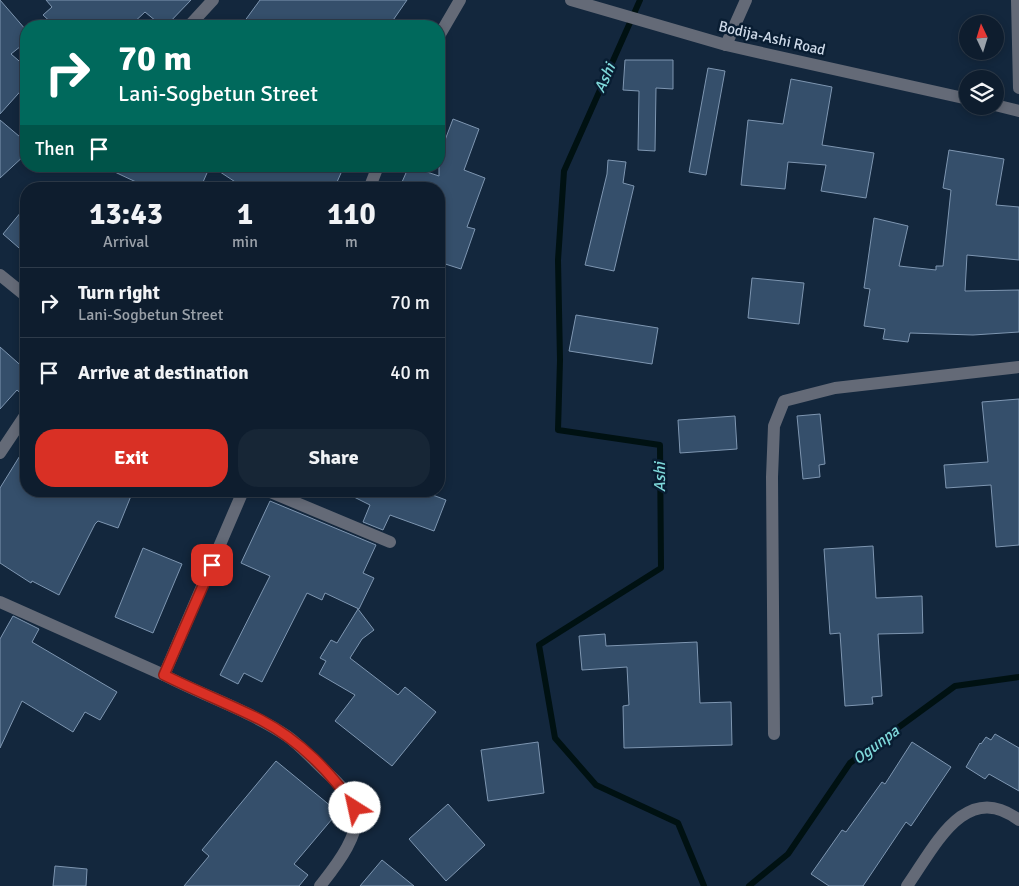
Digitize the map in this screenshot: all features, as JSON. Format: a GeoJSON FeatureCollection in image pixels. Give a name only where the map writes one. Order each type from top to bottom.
{"type":"FeatureCollection","features":[{"type":"Feature","properties":{"kind":"street"},"geometry":{"type":"LineString","coordinates":[[195,20],[213,0]]}},
{"type":"Feature","properties":{"kind":"street"},"geometry":{"type":"LineString","coordinates":[[445,26],[460,0]]}},
{"type":"Feature","properties":{"kind":"street","name":"Bodija-Ashi Road"},"geometry":{"type":"LineString","coordinates":[[571,0],[726,45],[959,97]]}},
{"type":"Feature","properties":{"kind":"street"},"geometry":{"type":"LineString","coordinates":[[726,45],[746,0]]}},
{"type":"Feature","properties":{"kind":"street"},"geometry":{"type":"LineString","coordinates":[[1017,0],[1019,88]]}},
{"type":"Feature","properties":{"kind":"street"},"geometry":{"type":"LineString","coordinates":[[1004,107],[1019,110]]}},
{"type":"Feature","properties":{"kind":"street"},"geometry":{"type":"LineString","coordinates":[[0,274],[20,291]]}},
{"type":"Feature","properties":{"kind":"street"},"geometry":{"type":"LineString","coordinates":[[774,734],[772,477],[774,426],[784,401],[835,388],[1019,367]]}},
{"type":"Feature","properties":{"kind":"street"},"geometry":{"type":"LineString","coordinates":[[0,453],[20,423]]}},
{"type":"Feature","properties":{"kind":"street"},"geometry":{"type":"LineString","coordinates":[[164,675],[240,497]]}},
{"type":"Feature","properties":{"kind":"street"},"geometry":{"type":"LineString","coordinates":[[282,497],[390,542]]}},
{"type":"Feature","properties":{"kind":"street"},"geometry":{"type":"LineString","coordinates":[[0,602],[261,720],[289,737],[337,781],[355,808],[355,824],[349,845],[320,886]]}},
{"type":"Feature","properties":{"kind":"street"},"geometry":{"type":"LineString","coordinates":[[907,886],[952,823],[965,813],[979,806],[993,806],[1005,809],[1019,820]]}},
{"type":"Feature","properties":{"kind":"building"},"geometry":{"type":"Polygon","coordinates":[[[0,0],[20,23],[20,47],[11,54],[20,62],[20,92],[0,114],[0,0]]]}},
{"type":"Feature","properties":{"kind":"building"},"geometry":{"type":"Polygon","coordinates":[[[46,0],[191,0],[172,20],[155,20],[145,12],[136,20],[48,20],[43,15],[52,7],[46,0]]]}},
{"type":"Feature","properties":{"kind":"building"},"geometry":{"type":"Polygon","coordinates":[[[260,0],[407,0],[393,20],[245,20],[260,0]]]}},
{"type":"Feature","properties":{"kind":"building"},"geometry":{"type":"Polygon","coordinates":[[[625,60],[673,60],[673,89],[656,88],[655,151],[638,150],[639,91],[623,90],[625,60]]]}},
{"type":"Feature","properties":{"kind":"building"},"geometry":{"type":"Polygon","coordinates":[[[708,68],[725,71],[706,175],[689,172],[708,68]]]}},
{"type":"Feature","properties":{"kind":"building"},"geometry":{"type":"Polygon","coordinates":[[[791,79],[832,87],[822,145],[874,153],[866,198],[821,191],[826,165],[788,162],[785,189],[741,185],[748,120],[783,124],[791,79]]]}},
{"type":"Feature","properties":{"kind":"building"},"geometry":{"type":"Polygon","coordinates":[[[453,119],[479,129],[464,170],[485,178],[467,227],[475,229],[461,269],[445,264],[445,182],[402,182],[406,172],[427,172],[439,176],[439,172],[445,172],[445,140],[453,119]]]}},
{"type":"Feature","properties":{"kind":"building"},"geometry":{"type":"Polygon","coordinates":[[[0,120],[20,137],[20,160],[0,178],[0,120]]]}},
{"type":"Feature","properties":{"kind":"building"},"geometry":{"type":"Polygon","coordinates":[[[949,150],[1004,159],[996,205],[1019,207],[1019,260],[967,255],[965,291],[1019,290],[1019,332],[973,335],[910,333],[908,342],[883,339],[885,329],[864,326],[870,289],[864,288],[874,218],[908,226],[899,266],[936,270],[936,266],[943,266],[951,190],[943,188],[949,150]]]}},
{"type":"Feature","properties":{"kind":"building"},"geometry":{"type":"Polygon","coordinates":[[[608,160],[626,162],[623,183],[634,186],[614,271],[585,265],[607,174],[608,160]]]}},
{"type":"Feature","properties":{"kind":"building"},"geometry":{"type":"Polygon","coordinates":[[[115,172],[207,172],[203,182],[136,182],[115,172]]]}},
{"type":"Feature","properties":{"kind":"building"},"geometry":{"type":"Polygon","coordinates":[[[220,172],[341,172],[337,182],[235,182],[220,172]]]}},
{"type":"Feature","properties":{"kind":"building"},"geometry":{"type":"Polygon","coordinates":[[[20,213],[20,249],[3,234],[20,213]]]}},
{"type":"Feature","properties":{"kind":"building"},"geometry":{"type":"Polygon","coordinates":[[[752,278],[804,283],[799,324],[748,318],[752,278]]]}},
{"type":"Feature","properties":{"kind":"building"},"geometry":{"type":"Polygon","coordinates":[[[576,315],[658,328],[652,364],[569,351],[576,315]]]}},
{"type":"Feature","properties":{"kind":"building"},"geometry":{"type":"Polygon","coordinates":[[[0,347],[20,365],[20,393],[17,390],[0,409],[0,347]]]}},
{"type":"Feature","properties":{"kind":"building"},"geometry":{"type":"Polygon","coordinates":[[[1019,399],[1019,545],[996,547],[991,485],[946,488],[944,465],[988,462],[982,402],[1019,399]]]}},
{"type":"Feature","properties":{"kind":"building"},"geometry":{"type":"Polygon","coordinates":[[[820,414],[825,464],[819,465],[820,477],[803,479],[797,416],[820,414]]]}},
{"type":"Feature","properties":{"kind":"building"},"geometry":{"type":"Polygon","coordinates":[[[735,416],[737,449],[680,453],[678,420],[735,416]]]}},
{"type":"Feature","properties":{"kind":"building"},"geometry":{"type":"Polygon","coordinates":[[[20,456],[20,497],[131,497],[118,528],[98,521],[95,524],[59,595],[32,581],[31,583],[0,563],[0,488],[20,456]]]}},
{"type":"Feature","properties":{"kind":"building"},"geometry":{"type":"Polygon","coordinates":[[[354,497],[438,497],[446,500],[434,531],[390,515],[383,530],[363,522],[370,505],[354,497]]]}},
{"type":"Feature","properties":{"kind":"building"},"geometry":{"type":"Polygon","coordinates":[[[270,501],[376,545],[363,573],[374,578],[359,609],[325,593],[322,600],[307,593],[262,682],[244,673],[238,684],[220,675],[270,576],[241,563],[270,501]]]}},
{"type":"Feature","properties":{"kind":"building"},"geometry":{"type":"Polygon","coordinates":[[[873,546],[876,598],[922,596],[923,633],[878,634],[882,696],[872,697],[873,704],[845,706],[840,633],[830,634],[824,549],[873,546]]]}},
{"type":"Feature","properties":{"kind":"building"},"geometry":{"type":"Polygon","coordinates":[[[143,548],[182,564],[153,633],[115,617],[143,548]]]}},
{"type":"Feature","properties":{"kind":"building"},"geometry":{"type":"Polygon","coordinates":[[[358,609],[374,630],[362,639],[350,658],[398,695],[405,687],[436,712],[392,766],[335,721],[355,695],[319,674],[326,661],[320,658],[331,640],[337,643],[358,609]]]}},
{"type":"Feature","properties":{"kind":"building"},"geometry":{"type":"Polygon","coordinates":[[[13,616],[39,629],[32,642],[117,692],[100,720],[85,712],[73,732],[22,701],[0,748],[0,639],[13,616]]]}},
{"type":"Feature","properties":{"kind":"building"},"geometry":{"type":"Polygon","coordinates":[[[605,634],[606,646],[697,642],[700,703],[731,702],[732,745],[624,748],[623,706],[629,705],[627,667],[582,670],[579,636],[605,634]]]}},
{"type":"Feature","properties":{"kind":"building"},"geometry":{"type":"Polygon","coordinates":[[[995,734],[1019,748],[1019,791],[989,774],[985,779],[966,767],[980,743],[986,737],[991,740],[995,734]]]}},
{"type":"Feature","properties":{"kind":"building"},"geometry":{"type":"Polygon","coordinates":[[[538,742],[544,793],[488,801],[481,750],[538,742]]]}},
{"type":"Feature","properties":{"kind":"building"},"geometry":{"type":"Polygon","coordinates":[[[912,742],[951,767],[911,826],[906,822],[863,886],[829,886],[811,874],[842,830],[846,832],[882,782],[885,784],[912,742]]]}},
{"type":"Feature","properties":{"kind":"building"},"geometry":{"type":"Polygon","coordinates":[[[276,761],[338,812],[294,864],[308,875],[299,886],[184,886],[209,856],[202,850],[276,761]]]}},
{"type":"Feature","properties":{"kind":"building"},"geometry":{"type":"Polygon","coordinates":[[[448,804],[485,845],[446,881],[409,839],[448,804]]]}},
{"type":"Feature","properties":{"kind":"building"},"geometry":{"type":"Polygon","coordinates":[[[382,860],[414,886],[360,886],[382,860]]]}},
{"type":"Feature","properties":{"kind":"building"},"geometry":{"type":"Polygon","coordinates":[[[55,866],[87,869],[86,886],[53,886],[55,866]]]}},
{"type":"Feature","properties":{"kind":"waterway","name":"Ashi"},"geometry":{"type":"LineString","coordinates":[[640,0],[564,171],[558,260],[560,360],[558,430],[660,445],[661,568],[539,645],[555,738],[596,785],[678,823],[704,886]]}},
{"type":"Feature","properties":{"kind":"waterway","name":"Ogunpa"},"geometry":{"type":"LineString","coordinates":[[749,886],[788,854],[850,763],[955,686],[1019,677]]}},
{"type":"Feature","properties":{"kind":"route"},"geometry":{"type":"LineString","coordinates":[[212,565],[164,675],[203,695],[261,720],[289,737],[337,781],[355,808]]}}]}
